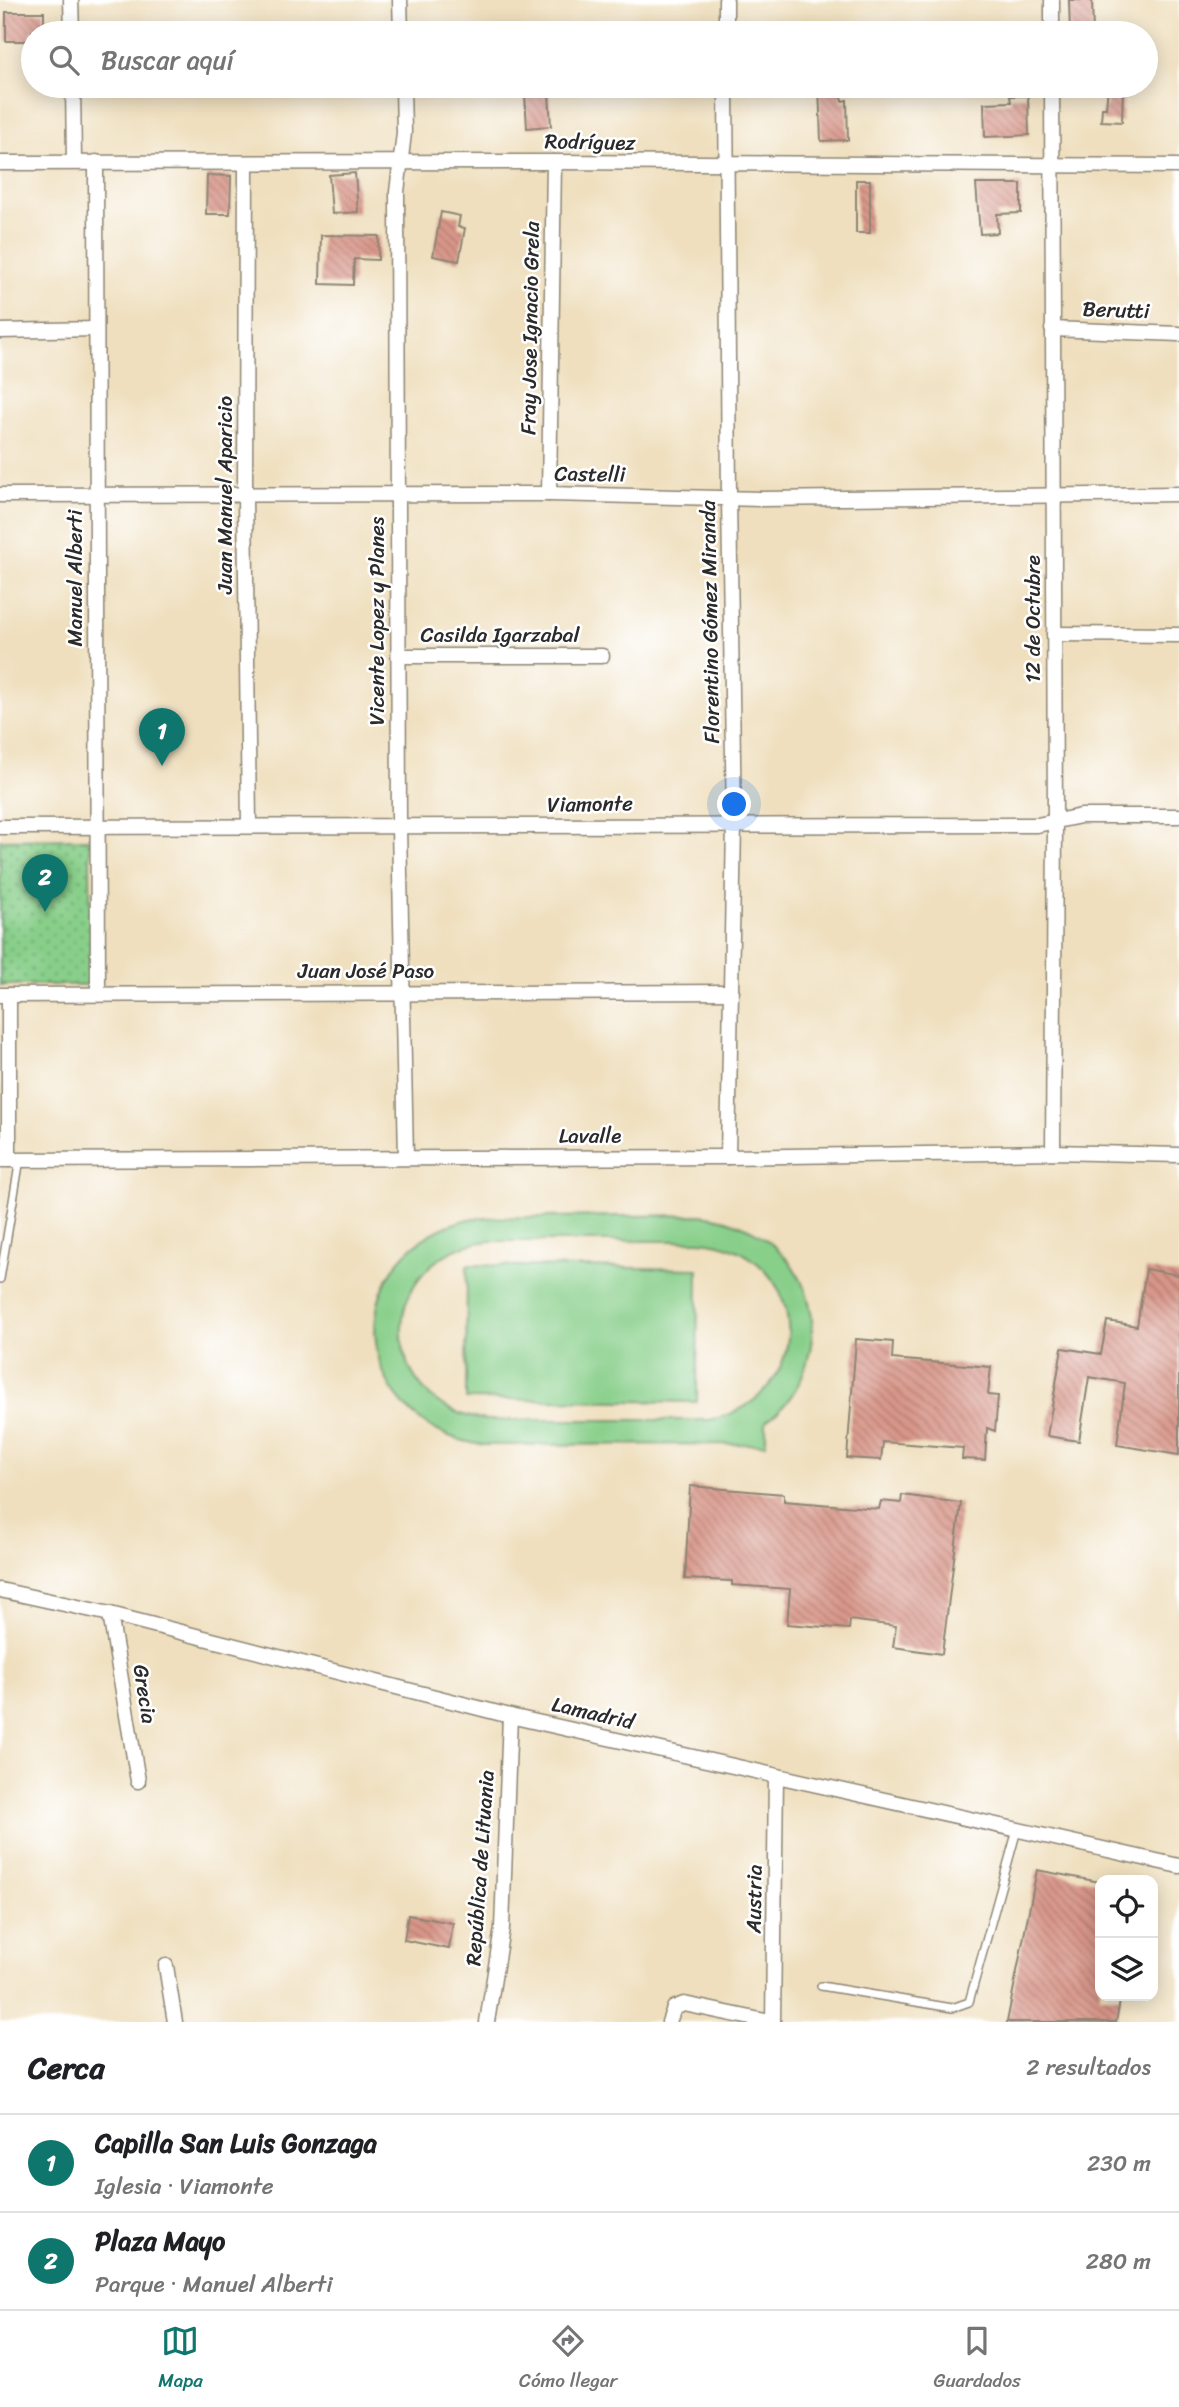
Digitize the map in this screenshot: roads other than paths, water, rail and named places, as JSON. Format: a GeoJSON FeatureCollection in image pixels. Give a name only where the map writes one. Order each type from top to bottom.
{"type":"FeatureCollection","features":[{"type":"Feature","properties":{"kind":"street"},"geometry":{"type":"LineString","coordinates":[[71,0],[72,21]]}},
{"type":"Feature","properties":{"kind":"street"},"geometry":{"type":"LineString","coordinates":[[400,0],[401,21]]}},
{"type":"Feature","properties":{"kind":"street"},"geometry":{"type":"LineString","coordinates":[[726,0],[726,21]]}},
{"type":"Feature","properties":{"kind":"street"},"geometry":{"type":"LineString","coordinates":[[1052,0],[1052,21]]}},
{"type":"Feature","properties":{"kind":"street"},"geometry":{"type":"LineString","coordinates":[[73,98],[74,162]]}},
{"type":"Feature","properties":{"kind":"street","name":"Vicente Lopez y Planes"},"geometry":{"type":"LineString","coordinates":[[403,98],[404,133],[397,192],[399,827],[407,1157]]}},
{"type":"Feature","properties":{"kind":"street","name":"Florentino Gómez Miranda"},"geometry":{"type":"LineString","coordinates":[[726,98],[734,824],[728,1157]]}},
{"type":"Feature","properties":{"kind":"street","name":"12 de Octubre"},"geometry":{"type":"LineString","coordinates":[[1052,98],[1054,1152]]}},
{"type":"Feature","properties":{"kind":"street","name":"Manuel Alberti"},"geometry":{"type":"LineString","coordinates":[[96,162],[96,827],[99,994]]}},
{"type":"Feature","properties":{"kind":"street","name":"Rodríguez"},"geometry":{"type":"LineString","coordinates":[[0,163],[554,162],[1179,166]]}},
{"type":"Feature","properties":{"kind":"street","name":"Fray Jose Ignacio Grela"},"geometry":{"type":"LineString","coordinates":[[549,494],[554,162]]}},
{"type":"Feature","properties":{"kind":"street","name":"Juan Manuel Aparicio"},"geometry":{"type":"LineString","coordinates":[[246,164],[245,495],[249,825]]}},
{"type":"Feature","properties":{"kind":"street"},"geometry":{"type":"LineString","coordinates":[[0,331],[96,329]]}},
{"type":"Feature","properties":{"kind":"street","name":"Berutti"},"geometry":{"type":"LineString","coordinates":[[1052,329],[1179,334]]}},
{"type":"Feature","properties":{"kind":"street","name":"Castelli"},"geometry":{"type":"LineString","coordinates":[[0,495],[549,494],[729,498],[1179,494]]}},
{"type":"Feature","properties":{"kind":"street"},"geometry":{"type":"LineString","coordinates":[[1054,634],[1179,635]]}},
{"type":"Feature","properties":{"kind":"street","name":"Casilda Igarzabal"},"geometry":{"type":"LineString","coordinates":[[399,656],[601,656]]}},
{"type":"Feature","properties":{"kind":"street","name":"Viamonte"},"geometry":{"type":"LineString","coordinates":[[0,827],[1037,825],[1094,816],[1179,816]]}},
{"type":"Feature","properties":{"kind":"street","name":"Juan José Paso"},"geometry":{"type":"LineString","coordinates":[[5,995],[732,992]]}},
{"type":"Feature","properties":{"kind":"street"},"geometry":{"type":"LineString","coordinates":[[5,995],[10,1160]]}},
{"type":"Feature","properties":{"kind":"street","name":"Lavalle"},"geometry":{"type":"LineString","coordinates":[[10,1160],[728,1157],[1054,1152],[1179,1155]]}},
{"type":"Feature","properties":{"kind":"street","name":"Lamadrid"},"geometry":{"type":"LineString","coordinates":[[0,1590],[110,1614],[510,1716],[1179,1866]]}},
{"type":"Feature","properties":{"kind":"street","name":"Grecia"},"geometry":{"type":"LineString","coordinates":[[110,1614],[138,1781]]}},
{"type":"Feature","properties":{"kind":"street","name":"República de Lituania"},"geometry":{"type":"LineString","coordinates":[[487,2022],[502,1928],[510,1716]]}},
{"type":"Feature","properties":{"kind":"street","name":"Austria"},"geometry":{"type":"LineString","coordinates":[[772,2022],[776,1776]]}},
{"type":"Feature","properties":{"kind":"street"},"geometry":{"type":"LineString","coordinates":[[166,1966],[175,2022]]}},
{"type":"Feature","properties":{"kind":"street"},"geometry":{"type":"LineString","coordinates":[[669,2022],[674,2008],[684,2004],[772,2022]]}},
{"type":"Feature","properties":{"kind":"lane"},"geometry":{"type":"LineString","coordinates":[[0,1279],[10,1160]]}},
{"type":"Feature","properties":{"kind":"lane"},"geometry":{"type":"LineString","coordinates":[[821,1986],[952,2008],[969,2003],[1017,1830]]}},
{"type":"Feature","properties":{"kind":"place","name":"Capilla San Luis Gonzaga"},"geometry":{"type":"Point","coordinates":[162,766]}},
{"type":"Feature","properties":{"kind":"place","name":"Plaza Mayo"},"geometry":{"type":"Point","coordinates":[45,912]}}]}
